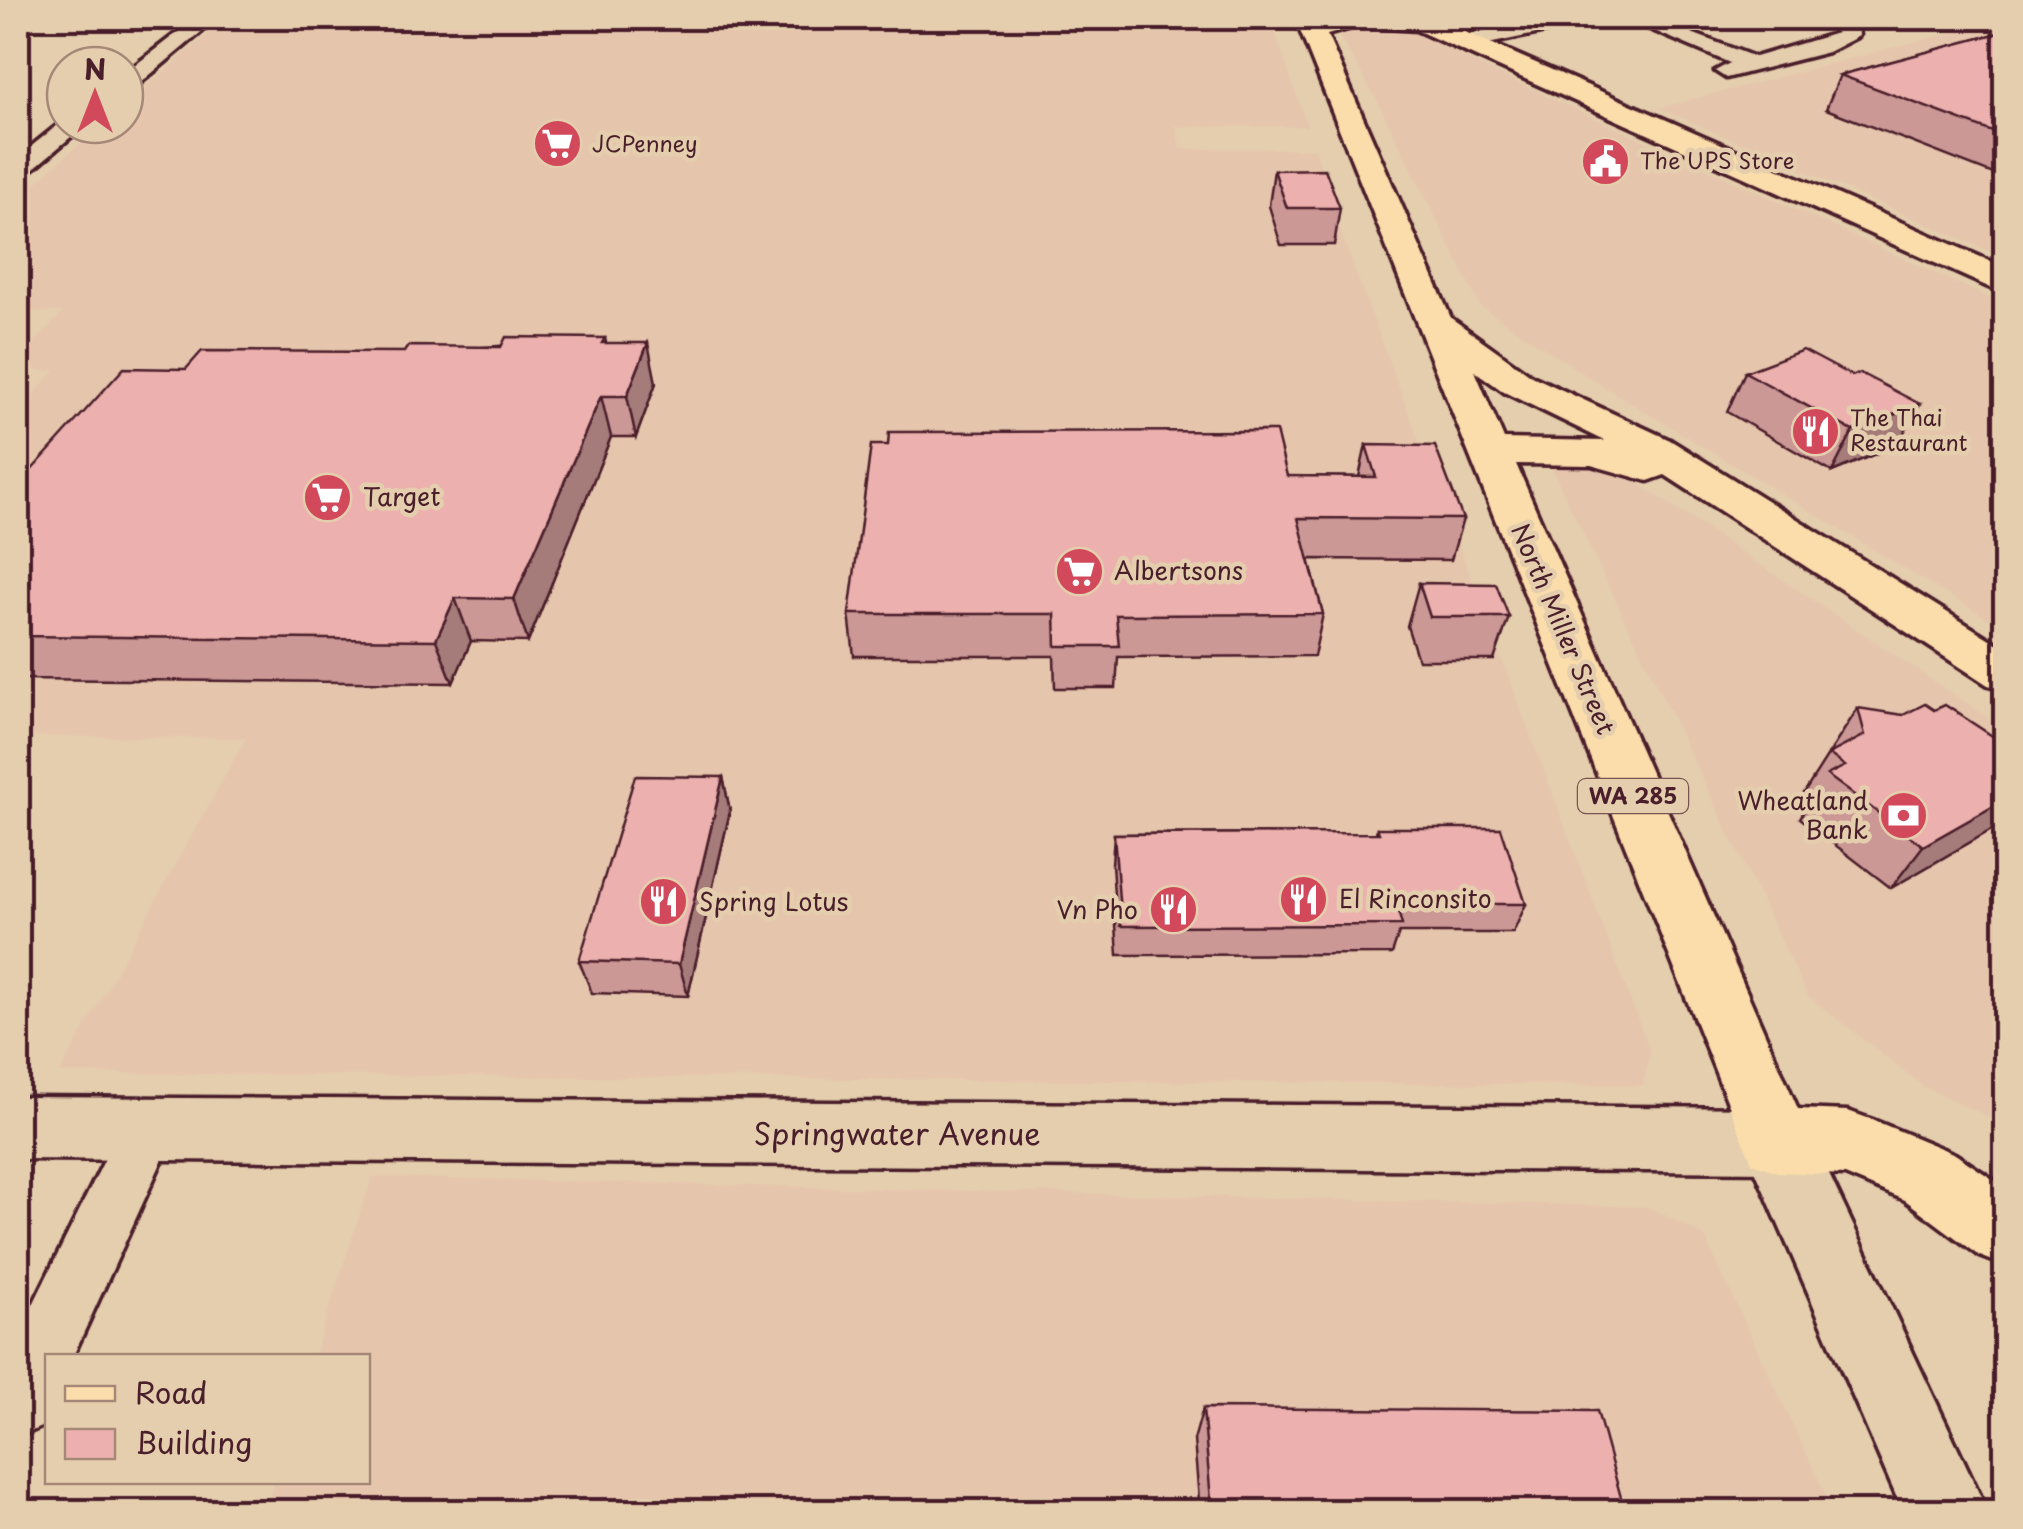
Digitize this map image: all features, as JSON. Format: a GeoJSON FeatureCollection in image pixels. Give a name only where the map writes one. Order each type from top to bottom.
{"type":"FeatureCollection","features":[{"type":"Feature","properties":{"kind":"main road"},"geometry":{"type":"LineString","coordinates":[[1309,24],[1358,18],[1417,20],[2006,281]]}},
{"type":"Feature","properties":{"kind":"main road","name":"North Miller Street"},"geometry":{"type":"LineString","coordinates":[[1309,24],[1777,1140]]}},
{"type":"Feature","properties":{"kind":"main road"},"geometry":{"type":"LineString","coordinates":[[1435,324],[1518,384],[1656,449],[2006,673]]}},
{"type":"Feature","properties":{"kind":"main road"},"geometry":{"type":"LineString","coordinates":[[1489,452],[1602,453],[1630,458],[1763,520]]}},
{"type":"Feature","properties":{"kind":"main road"},"geometry":{"type":"LineString","coordinates":[[1777,1140],[1848,1143],[1930,1177],[2006,1232]]}},
{"type":"Feature","properties":{"kind":"street"},"geometry":{"type":"LineString","coordinates":[[145,68],[208,18]]}},
{"type":"Feature","properties":{"kind":"street"},"geometry":{"type":"LineString","coordinates":[[1464,42],[1584,18]]}},
{"type":"Feature","properties":{"kind":"street"},"geometry":{"type":"LineString","coordinates":[[1634,18],[1753,64]]}},
{"type":"Feature","properties":{"kind":"street"},"geometry":{"type":"LineString","coordinates":[[1726,70],[1820,47],[1848,36],[1847,26],[1832,18]]}},
{"type":"Feature","properties":{"kind":"street"},"geometry":{"type":"LineString","coordinates":[[18,136],[45,133]]}},
{"type":"Feature","properties":{"kind":"street"},"geometry":{"type":"LineString","coordinates":[[18,169],[48,145]]}},
{"type":"Feature","properties":{"kind":"street","name":"Springwater Avenue"},"geometry":{"type":"LineString","coordinates":[[18,1128],[1777,1140]]}},
{"type":"Feature","properties":{"kind":"street"},"geometry":{"type":"LineString","coordinates":[[18,1404],[148,1130]]}},
{"type":"Feature","properties":{"kind":"street","name":"North Miller Street"},"geometry":{"type":"LineString","coordinates":[[1777,1140],[1946,1512]]}},
{"type":"Feature","properties":{"kind":"shaded area"},"geometry":{"type":"Polygon","coordinates":[[[227,18],[1270,18],[1307,126],[1176,126],[1180,149],[1315,149],[1347,250],[1650,1052],[1643,1085],[60,1073],[246,738],[18,736],[18,412],[55,371],[18,369],[18,361],[63,312],[18,311],[18,198],[79,145],[145,145],[145,88],[227,18]]]}},
{"type":"Feature","properties":{"kind":"shaded area"},"geometry":{"type":"Polygon","coordinates":[[[1395,23],[1496,73],[2005,305],[2005,629],[1598,383],[1480,306],[1377,100],[1333,25],[1395,23]]]}},
{"type":"Feature","properties":{"kind":"shaded area"},"geometry":{"type":"Polygon","coordinates":[[[1981,25],[2005,33],[2005,258],[1659,108],[1981,25]]]}},
{"type":"Feature","properties":{"kind":"shaded area"},"geometry":{"type":"Polygon","coordinates":[[[1550,465],[1614,467],[2005,729],[2005,1125],[1923,1086],[1808,996],[1550,465]]]}},
{"type":"Feature","properties":{"kind":"shaded area"},"geometry":{"type":"Polygon","coordinates":[[[372,1177],[1649,1207],[1704,1236],[1833,1511],[265,1512],[273,1484],[370,1484],[370,1354],[315,1354],[372,1177]]]}},
{"type":"Feature","properties":{"kind":"building"},"geometry":{"type":"Polygon","coordinates":[[[2006,31],[2006,137],[1840,75],[2006,31]]]}},
{"type":"Feature","properties":{"kind":"building"},"geometry":{"type":"Polygon","coordinates":[[[1325,169],[1340,208],[1287,208],[1274,170],[1325,169]]]}},
{"type":"Feature","properties":{"kind":"building","name":"Target"},"geometry":{"type":"Polygon","coordinates":[[[506,337],[605,338],[602,343],[648,343],[627,396],[601,396],[514,599],[455,598],[436,640],[18,636],[18,485],[124,368],[186,369],[202,351],[404,352],[408,346],[501,347],[506,337]]]}},
{"type":"Feature","properties":{"kind":"building"},"geometry":{"type":"Polygon","coordinates":[[[1803,350],[1852,376],[1860,373],[1920,404],[1853,431],[1745,372],[1803,350]]]}},
{"type":"Feature","properties":{"kind":"building","name":"Albertsons"},"geometry":{"type":"Polygon","coordinates":[[[1276,431],[1287,476],[1376,477],[1366,445],[1435,446],[1463,519],[1298,518],[1323,614],[1116,615],[1119,646],[1056,646],[1055,614],[849,614],[871,445],[888,445],[889,432],[1276,431]]]}},
{"type":"Feature","properties":{"kind":"building"},"geometry":{"type":"Polygon","coordinates":[[[1419,583],[1496,584],[1509,617],[1430,617],[1419,583]]]}},
{"type":"Feature","properties":{"kind":"building"},"geometry":{"type":"Polygon","coordinates":[[[1925,704],[1934,710],[1945,705],[2006,745],[2006,799],[1923,846],[1827,775],[1845,766],[1829,754],[1865,735],[1858,708],[1903,715],[1925,704]]]}},
{"type":"Feature","properties":{"kind":"building","name":"Spring Lotus"},"geometry":{"type":"Polygon","coordinates":[[[635,776],[723,777],[679,964],[579,961],[635,776]]]}},
{"type":"Feature","properties":{"kind":"building"},"geometry":{"type":"Polygon","coordinates":[[[1377,828],[1501,828],[1526,904],[1396,904],[1402,925],[1121,926],[1114,834],[1379,833],[1377,828]]]}},
{"type":"Feature","properties":{"kind":"building"},"geometry":{"type":"Polygon","coordinates":[[[1203,1408],[1597,1411],[1625,1512],[1212,1512],[1203,1408]]]}},
{"type":"Feature","properties":{"kind":"place","name":"JCPenney"},"geometry":{"type":"Point","coordinates":[557,144]}},
{"type":"Feature","properties":{"kind":"place","name":"The UPS Store"},"geometry":{"type":"Point","coordinates":[1605,161]}},
{"type":"Feature","properties":{"kind":"place","name":"The Thai Restaurant"},"geometry":{"type":"Point","coordinates":[1815,431]}},
{"type":"Feature","properties":{"kind":"place","name":"Target"},"geometry":{"type":"Point","coordinates":[328,497]}},
{"type":"Feature","properties":{"kind":"place","name":"Albertsons"},"geometry":{"type":"Point","coordinates":[1079,571]}},
{"type":"Feature","properties":{"kind":"place","name":"Wheatland Bank"},"geometry":{"type":"Point","coordinates":[1903,815]}},
{"type":"Feature","properties":{"kind":"place","name":"El Rinconsito"},"geometry":{"type":"Point","coordinates":[1304,899]}},
{"type":"Feature","properties":{"kind":"place","name":"Spring Lotus"},"geometry":{"type":"Point","coordinates":[664,902]}},
{"type":"Feature","properties":{"kind":"place","name":"Vn Pho"},"geometry":{"type":"Point","coordinates":[1173,910]}}]}
